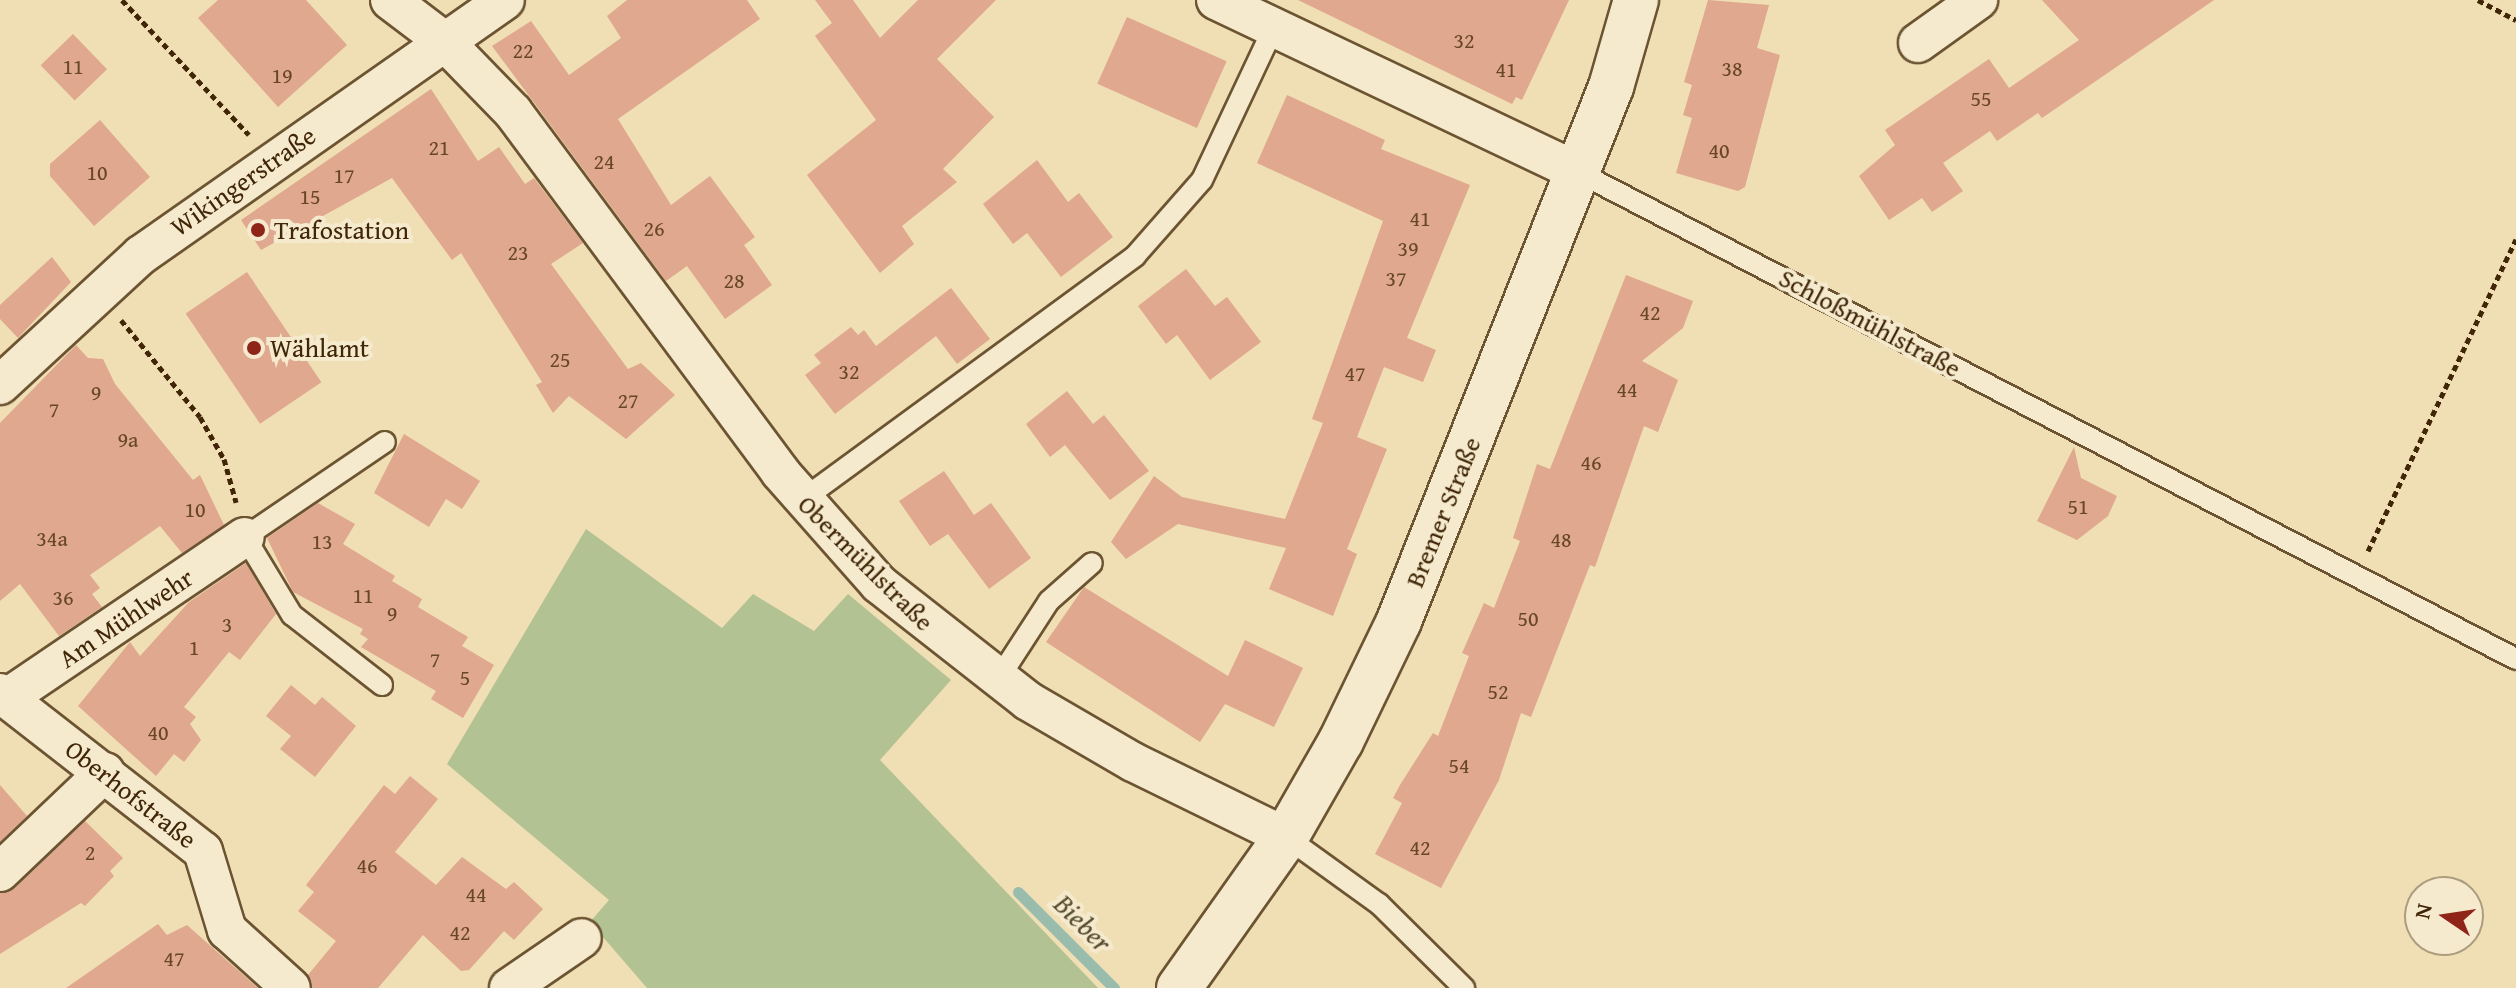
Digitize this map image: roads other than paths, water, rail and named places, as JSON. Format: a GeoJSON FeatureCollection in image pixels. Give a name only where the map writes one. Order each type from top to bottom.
{"type":"FeatureCollection","features":[{"type":"Feature","properties":{"kind":"street","name":"Obermühlstraße"},"geometry":{"type":"LineString","coordinates":[[390,0],[444,41],[532,136],[802,500],[889,593],[997,681],[1100,745],[1286,837]]}},
{"type":"Feature","properties":{"kind":"street","name":"Wikingerstraße"},"geometry":{"type":"LineString","coordinates":[[0,385],[98,291],[271,160],[505,0]]}},
{"type":"Feature","properties":{"kind":"street","name":"Schloßmühlstraße"},"geometry":{"type":"LineString","coordinates":[[1216,0],[1578,172]]}},
{"type":"Feature","properties":{"kind":"street","name":"Bremer Straße"},"geometry":{"type":"LineString","coordinates":[[1179,988],[1286,837],[1341,741],[1399,621],[1578,172],[1636,0]]}},
{"type":"Feature","properties":{"kind":"street"},"geometry":{"type":"LineString","coordinates":[[1918,43],[1978,0]]}},
{"type":"Feature","properties":{"kind":"street","name":"Am Mühlwehr"},"geometry":{"type":"LineString","coordinates":[[4,696],[245,537]]}},
{"type":"Feature","properties":{"kind":"street","name":"Oberhofstraße"},"geometry":{"type":"LineString","coordinates":[[4,696],[203,851],[227,930],[291,988]]}},
{"type":"Feature","properties":{"kind":"street"},"geometry":{"type":"LineString","coordinates":[[0,872],[105,772]]}},
{"type":"Feature","properties":{"kind":"street"},"geometry":{"type":"LineString","coordinates":[[509,988],[582,938]]}},
{"type":"Feature","properties":{"kind":"lane"},"geometry":{"type":"LineString","coordinates":[[802,500],[1135,256],[1202,180],[1274,27]]}},
{"type":"Feature","properties":{"kind":"lane","name":"Schloßmühlstraße"},"geometry":{"type":"LineString","coordinates":[[1578,172],[2516,659]]}},
{"type":"Feature","properties":{"kind":"lane"},"geometry":{"type":"LineString","coordinates":[[382,685],[292,615],[245,537],[385,442]]}},
{"type":"Feature","properties":{"kind":"lane"},"geometry":{"type":"LineString","coordinates":[[997,681],[1049,601],[1092,563]]}},
{"type":"Feature","properties":{"kind":"lane","name":"Obermühlstraße"},"geometry":{"type":"LineString","coordinates":[[1286,837],[1379,904],[1464,988]]}},
{"type":"Feature","properties":{"kind":"waterway","name":"Bieber"},"geometry":{"type":"LineString","coordinates":[[1018,892],[1114,988]]}},
{"type":"Feature","properties":{"kind":"place","name":"Trafostation"},"geometry":{"type":"Point","coordinates":[258,230]}},
{"type":"Feature","properties":{"kind":"place","name":"Wählamt"},"geometry":{"type":"Point","coordinates":[254,348]}}]}
